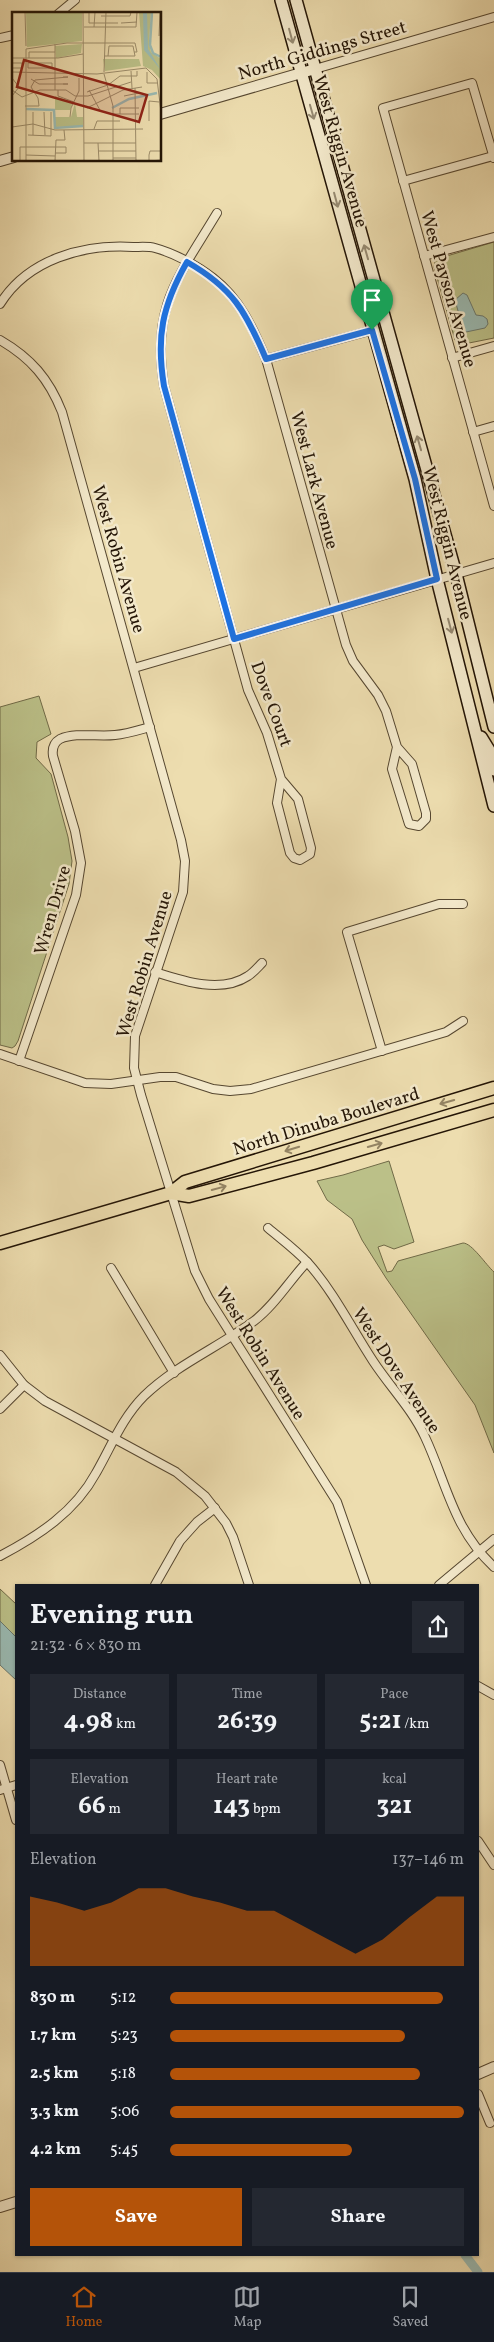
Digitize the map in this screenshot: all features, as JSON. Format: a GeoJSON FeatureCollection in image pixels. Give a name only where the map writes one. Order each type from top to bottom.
{"type":"FeatureCollection","features":[{"type":"Feature","properties":{"kind":"main road","name":"West Riggin Avenue"},"geometry":{"type":"LineString","coordinates":[[280,0],[415,479],[437,579],[494,806]]}},
{"type":"Feature","properties":{"kind":"main road","name":"West Riggin Avenue"},"geometry":{"type":"LineString","coordinates":[[296,0],[456,574],[494,727]]}},
{"type":"Feature","properties":{"kind":"main road"},"geometry":{"type":"LineString","coordinates":[[475,727],[489,750],[494,770]]}},
{"type":"Feature","properties":{"kind":"main road","name":"North Dinuba Boulevard"},"geometry":{"type":"LineString","coordinates":[[0,1243],[171,1193],[185,1182],[494,1088]]}},
{"type":"Feature","properties":{"kind":"main road","name":"North Dinuba Boulevard"},"geometry":{"type":"LineString","coordinates":[[171,1193],[189,1196],[198,1194],[313,1163],[494,1110]]}},
{"type":"Feature","properties":{"kind":"street"},"geometry":{"type":"LineString","coordinates":[[61,12],[76,0]]}},
{"type":"Feature","properties":{"kind":"street","name":"North Giddings Street"},"geometry":{"type":"LineString","coordinates":[[161,114],[494,18]]}},
{"type":"Feature","properties":{"kind":"street","name":"West Payson Avenue"},"geometry":{"type":"LineString","coordinates":[[494,157],[472,82],[383,108],[494,506]]}},
{"type":"Feature","properties":{"kind":"street"},"geometry":{"type":"LineString","coordinates":[[403,181],[494,157]]}},
{"type":"Feature","properties":{"kind":"street","name":"Dove Court"},"geometry":{"type":"LineString","coordinates":[[217,214],[187,262],[168,298],[162,318],[160,365],[164,386],[248,690],[267,732],[281,779],[298,799],[311,848],[310,854],[300,860],[294,858],[290,852],[277,803],[281,779]]}},
{"type":"Feature","properties":{"kind":"street"},"geometry":{"type":"LineString","coordinates":[[424,256],[494,237]]}},
{"type":"Feature","properties":{"kind":"street","name":"West Lark Avenue"},"geometry":{"type":"LineString","coordinates":[[0,304],[16,285],[38,267],[68,253],[107,245],[155,248],[187,262],[212,277],[233,297],[250,321],[266,359],[335,609],[349,653],[382,703],[397,746]]}},
{"type":"Feature","properties":{"kind":"street"},"geometry":{"type":"LineString","coordinates":[[266,359],[372,330]]}},
{"type":"Feature","properties":{"kind":"street","name":"West Robin Avenue"},"geometry":{"type":"LineString","coordinates":[[0,340],[27,359],[41,372],[54,391],[67,429],[134,668],[185,861],[183,892],[135,1036],[133,1054],[137,1080],[195,1271],[202,1286],[336,1502],[366,1584]]}},
{"type":"Feature","properties":{"kind":"street"},"geometry":{"type":"LineString","coordinates":[[452,358],[494,346]]}},
{"type":"Feature","properties":{"kind":"street"},"geometry":{"type":"LineString","coordinates":[[473,432],[494,426]]}},
{"type":"Feature","properties":{"kind":"street"},"geometry":{"type":"LineString","coordinates":[[134,668],[494,563]]}},
{"type":"Feature","properties":{"kind":"street","name":"Wren Drive"},"geometry":{"type":"LineString","coordinates":[[19,1061],[80,879],[81,863],[79,849],[52,750],[54,744],[60,740],[116,735],[150,727]]}},
{"type":"Feature","properties":{"kind":"street"},"geometry":{"type":"LineString","coordinates":[[397,746],[412,764],[426,813],[426,819],[419,826],[409,824],[406,819],[394,777],[392,763],[397,746]]}},
{"type":"Feature","properties":{"kind":"street"},"geometry":{"type":"LineString","coordinates":[[382,1051],[347,932],[439,904],[463,904]]}},
{"type":"Feature","properties":{"kind":"street"},"geometry":{"type":"LineString","coordinates":[[155,972],[182,981],[217,985],[234,982],[248,976],[262,962]]}},
{"type":"Feature","properties":{"kind":"street"},"geometry":{"type":"LineString","coordinates":[[0,1054],[85,1083],[111,1084],[176,1077],[213,1089],[230,1091],[251,1089],[446,1032],[463,1021]]}},
{"type":"Feature","properties":{"kind":"street","name":"West Dove Avenue"},"geometry":{"type":"LineString","coordinates":[[268,1228],[307,1262],[325,1285],[374,1362],[417,1422],[433,1454],[454,1512],[480,1551],[494,1567]]}},
{"type":"Feature","properties":{"kind":"street"},"geometry":{"type":"LineString","coordinates":[[0,1556],[31,1538],[67,1511],[96,1475],[126,1417],[144,1396],[174,1373],[233,1335],[266,1310],[307,1262]]}},
{"type":"Feature","properties":{"kind":"street"},"geometry":{"type":"LineString","coordinates":[[112,1268],[174,1373]]}},
{"type":"Feature","properties":{"kind":"street"},"geometry":{"type":"LineString","coordinates":[[0,1355],[32,1392],[64,1413],[176,1472],[200,1491],[215,1508],[233,1537],[249,1584]]}},
{"type":"Feature","properties":{"kind":"street"},"geometry":{"type":"LineString","coordinates":[[0,1409],[24,1385]]}},
{"type":"Feature","properties":{"kind":"street"},"geometry":{"type":"LineString","coordinates":[[156,1584],[180,1541],[197,1522],[215,1508]]}},
{"type":"Feature","properties":{"kind":"street"},"geometry":{"type":"LineString","coordinates":[[439,1584],[494,1539]]}},
{"type":"Feature","properties":{"kind":"street"},"geometry":{"type":"LineString","coordinates":[[479,1687],[494,1695]]}},
{"type":"Feature","properties":{"kind":"street"},"geometry":{"type":"LineString","coordinates":[[0,1765],[3,1788],[15,1818]]}},
{"type":"Feature","properties":{"kind":"street"},"geometry":{"type":"LineString","coordinates":[[479,1843],[494,1865]]}},
{"type":"Feature","properties":{"kind":"street"},"geometry":{"type":"LineString","coordinates":[[479,2074],[494,2067]]}},
{"type":"Feature","properties":{"kind":"street"},"geometry":{"type":"LineString","coordinates":[[479,2096],[490,2123]]}},
{"type":"Feature","properties":{"kind":"street"},"geometry":{"type":"LineString","coordinates":[[0,2207],[15,2202]]}},
{"type":"Feature","properties":{"kind":"green space"},"geometry":{"type":"Polygon","coordinates":[[[494,242],[494,338],[459,345],[455,340],[434,267],[435,262],[440,258],[494,242]]]}},
{"type":"Feature","properties":{"kind":"green space"},"geometry":{"type":"Polygon","coordinates":[[[39,696],[51,734],[37,742],[36,758],[51,774],[68,837],[72,861],[69,884],[18,1041],[12,1048],[0,1045],[0,707],[39,696]]]}},
{"type":"Feature","properties":{"kind":"green space"},"geometry":{"type":"Polygon","coordinates":[[[389,1161],[414,1242],[394,1249],[384,1245],[378,1247],[387,1272],[392,1271],[398,1261],[463,1243],[475,1250],[494,1272],[494,1453],[475,1405],[386,1278],[362,1240],[352,1219],[327,1200],[317,1181],[389,1161]]]}},
{"type":"Feature","properties":{"kind":"green space"},"geometry":{"type":"Polygon","coordinates":[[[0,1589],[15,1603],[15,1636],[0,1621],[0,1589]]]}},
{"type":"Feature","properties":{"kind":"water"},"geometry":{"type":"Polygon","coordinates":[[[463,293],[467,295],[476,315],[487,319],[488,324],[485,328],[466,332],[463,329],[455,300],[463,293]]]}},
{"type":"Feature","properties":{"kind":"water"},"geometry":{"type":"Polygon","coordinates":[[[0,1621],[15,1636],[15,1679],[0,1665],[0,1621]]]}},
{"type":"Feature","properties":{"kind":"waterway"},"geometry":{"type":"LineString","coordinates":[[466,2256],[478,2272]]}},
{"type":"Feature","properties":{"kind":"route"},"geometry":{"type":"LineString","coordinates":[[187,262],[212,277],[233,297],[250,321],[266,359],[372,330],[415,479],[437,579],[234,639],[164,386],[160,365],[160,343],[162,318],[168,298],[187,262]]}}]}
